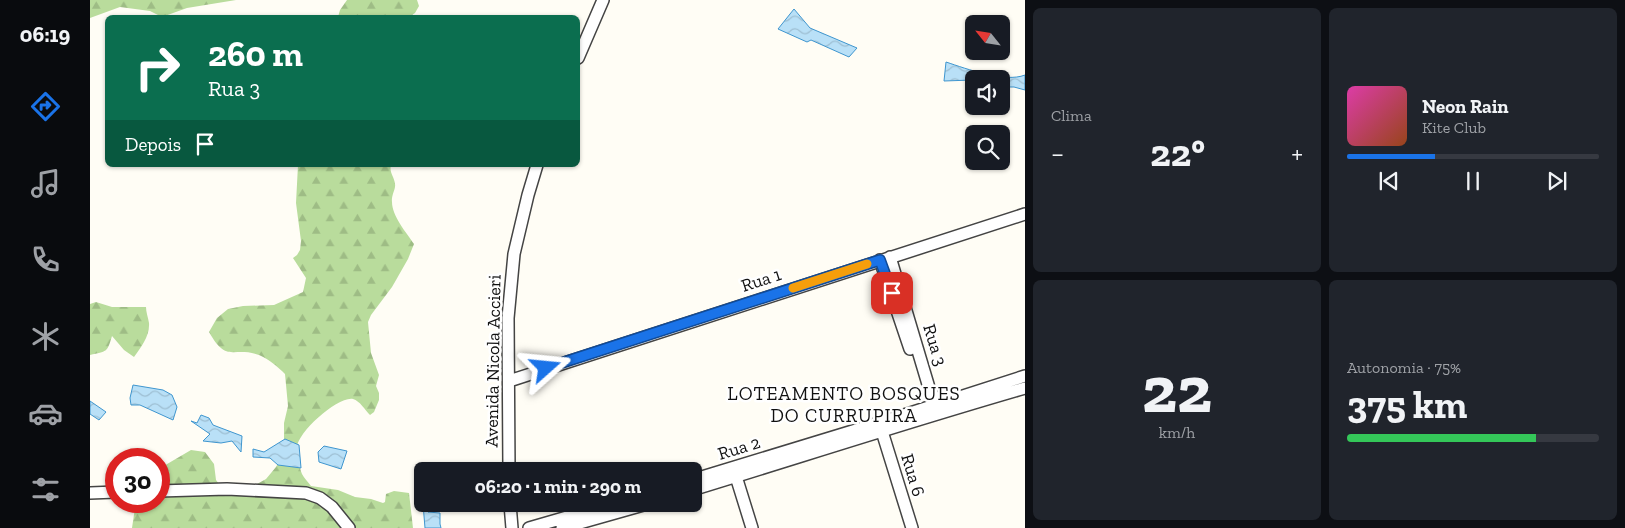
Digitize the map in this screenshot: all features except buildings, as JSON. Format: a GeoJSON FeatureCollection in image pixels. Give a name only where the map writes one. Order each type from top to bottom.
{"type":"FeatureCollection","features":[{"type":"Feature","properties":{"kind":"street"},"geometry":{"type":"LineString","coordinates":[[580,53],[603,0]]}},
{"type":"Feature","properties":{"kind":"street","name":"Avenida Nicola Accieri"},"geometry":{"type":"LineString","coordinates":[[509,462],[508,318],[514,254],[525,204],[536,167]]}},
{"type":"Feature","properties":{"kind":"street","name":"Rua 1"},"geometry":{"type":"LineString","coordinates":[[508,381],[1025,214]]}},
{"type":"Feature","properties":{"kind":"street","name":"Rua 3"},"geometry":{"type":"LineString","coordinates":[[885,259],[930,390],[942,407]]}},
{"type":"Feature","properties":{"kind":"street","name":"Rua 3"},"geometry":{"type":"LineString","coordinates":[[885,259],[925,394],[928,412]]}},
{"type":"Feature","properties":{"kind":"street","name":"Rua 2"},"geometry":{"type":"LineString","coordinates":[[702,486],[735,472],[881,428],[1025,376]]}},
{"type":"Feature","properties":{"kind":"street","name":"Rua 2"},"geometry":{"type":"LineString","coordinates":[[942,407],[1025,388]]}},
{"type":"Feature","properties":{"kind":"street","name":"Rua 6"},"geometry":{"type":"LineString","coordinates":[[881,428],[912,528]]}},
{"type":"Feature","properties":{"kind":"street"},"geometry":{"type":"LineString","coordinates":[[735,472],[752,528]]}},
{"type":"Feature","properties":{"kind":"street","name":"Rua 2"},"geometry":{"type":"LineString","coordinates":[[702,478],[735,472]]}},
{"type":"Feature","properties":{"kind":"street"},"geometry":{"type":"LineString","coordinates":[[170,491],[227,489],[306,493],[320,498],[332,507],[349,528]]}},
{"type":"Feature","properties":{"kind":"street"},"geometry":{"type":"LineString","coordinates":[[90,493],[105,492]]}},
{"type":"Feature","properties":{"kind":"street"},"geometry":{"type":"LineString","coordinates":[[511,512],[512,528]]}},
{"type":"Feature","properties":{"kind":"street"},"geometry":{"type":"LineString","coordinates":[[529,528],[591,520],[602,512]]}},
{"type":"Feature","properties":{"kind":"street"},"geometry":{"type":"LineString","coordinates":[[562,528],[619,512]]}},
{"type":"Feature","properties":{"kind":"green space"},"geometry":{"type":"Polygon","coordinates":[[[90,0],[236,0],[187,8],[168,15],[158,15],[150,11],[120,7],[90,18],[90,0]]]}},
{"type":"Feature","properties":{"kind":"green space"},"geometry":{"type":"Polygon","coordinates":[[[347,0],[417,0],[419,6],[412,15],[339,15],[347,0]]]}},
{"type":"Feature","properties":{"kind":"green space"},"geometry":{"type":"Polygon","coordinates":[[[298,167],[391,167],[395,186],[392,199],[394,213],[414,244],[392,287],[368,322],[371,353],[379,375],[376,386],[379,400],[374,412],[370,415],[356,400],[346,400],[338,403],[311,424],[299,441],[297,450],[301,471],[311,486],[338,490],[355,497],[383,503],[385,502],[386,494],[394,491],[409,493],[413,528],[132,528],[134,513],[170,513],[170,462],[191,450],[205,452],[214,464],[216,480],[225,492],[239,494],[266,479],[276,467],[284,453],[284,423],[288,406],[285,374],[270,361],[259,355],[226,351],[215,342],[209,332],[217,318],[228,309],[243,306],[274,305],[303,292],[306,278],[293,258],[300,250],[301,241],[296,203],[298,167]]]}},
{"type":"Feature","properties":{"kind":"green space"},"geometry":{"type":"Polygon","coordinates":[[[96,302],[112,307],[146,307],[149,328],[144,341],[134,357],[124,350],[112,336],[109,346],[105,350],[90,355],[90,304],[96,302]]]}},
{"type":"Feature","properties":{"kind":"water"},"geometry":{"type":"Polygon","coordinates":[[[794,9],[810,28],[857,48],[849,57],[811,40],[807,42],[778,29],[794,9]]]}},
{"type":"Feature","properties":{"kind":"water"},"geometry":{"type":"Polygon","coordinates":[[[946,62],[972,70],[965,70],[965,80],[944,81],[946,62]]]}},
{"type":"Feature","properties":{"kind":"water"},"geometry":{"type":"Polygon","coordinates":[[[1025,75],[1025,90],[1010,87],[1010,77],[1025,75]]]}},
{"type":"Feature","properties":{"kind":"water"},"geometry":{"type":"Polygon","coordinates":[[[133,385],[163,390],[172,395],[177,407],[173,420],[140,405],[131,405],[130,398],[133,385]]]}},
{"type":"Feature","properties":{"kind":"water"},"geometry":{"type":"Polygon","coordinates":[[[90,401],[106,412],[99,420],[90,414],[90,401]]]}},
{"type":"Feature","properties":{"kind":"water"},"geometry":{"type":"Polygon","coordinates":[[[201,415],[209,418],[213,425],[242,436],[241,452],[232,441],[221,443],[203,441],[210,434],[191,421],[197,423],[201,415]]]}},
{"type":"Feature","properties":{"kind":"water"},"geometry":{"type":"Polygon","coordinates":[[[285,439],[299,445],[301,468],[278,465],[270,458],[253,457],[253,449],[264,452],[285,439]]]}},
{"type":"Feature","properties":{"kind":"water"},"geometry":{"type":"Polygon","coordinates":[[[324,446],[347,451],[341,469],[319,462],[318,452],[324,446]]]}},
{"type":"Feature","properties":{"kind":"water"},"geometry":{"type":"Polygon","coordinates":[[[424,512],[440,513],[441,528],[425,528],[424,512]]]}},
{"type":"Feature","properties":{"kind":"slow traffic"},"geometry":{"type":"LineString","coordinates":[[793,288],[867,264]]}},
{"type":"Feature","properties":{"kind":"district","name":"LOTEAMENTO BOSQUES DO CURRUPIRA"},"geometry":{"type":"Point","coordinates":[844,404]}},
{"type":"Feature","properties":{"kind":"route"},"geometry":{"type":"LineString","coordinates":[[546,368],[880,260],[892,293]]}}]}
